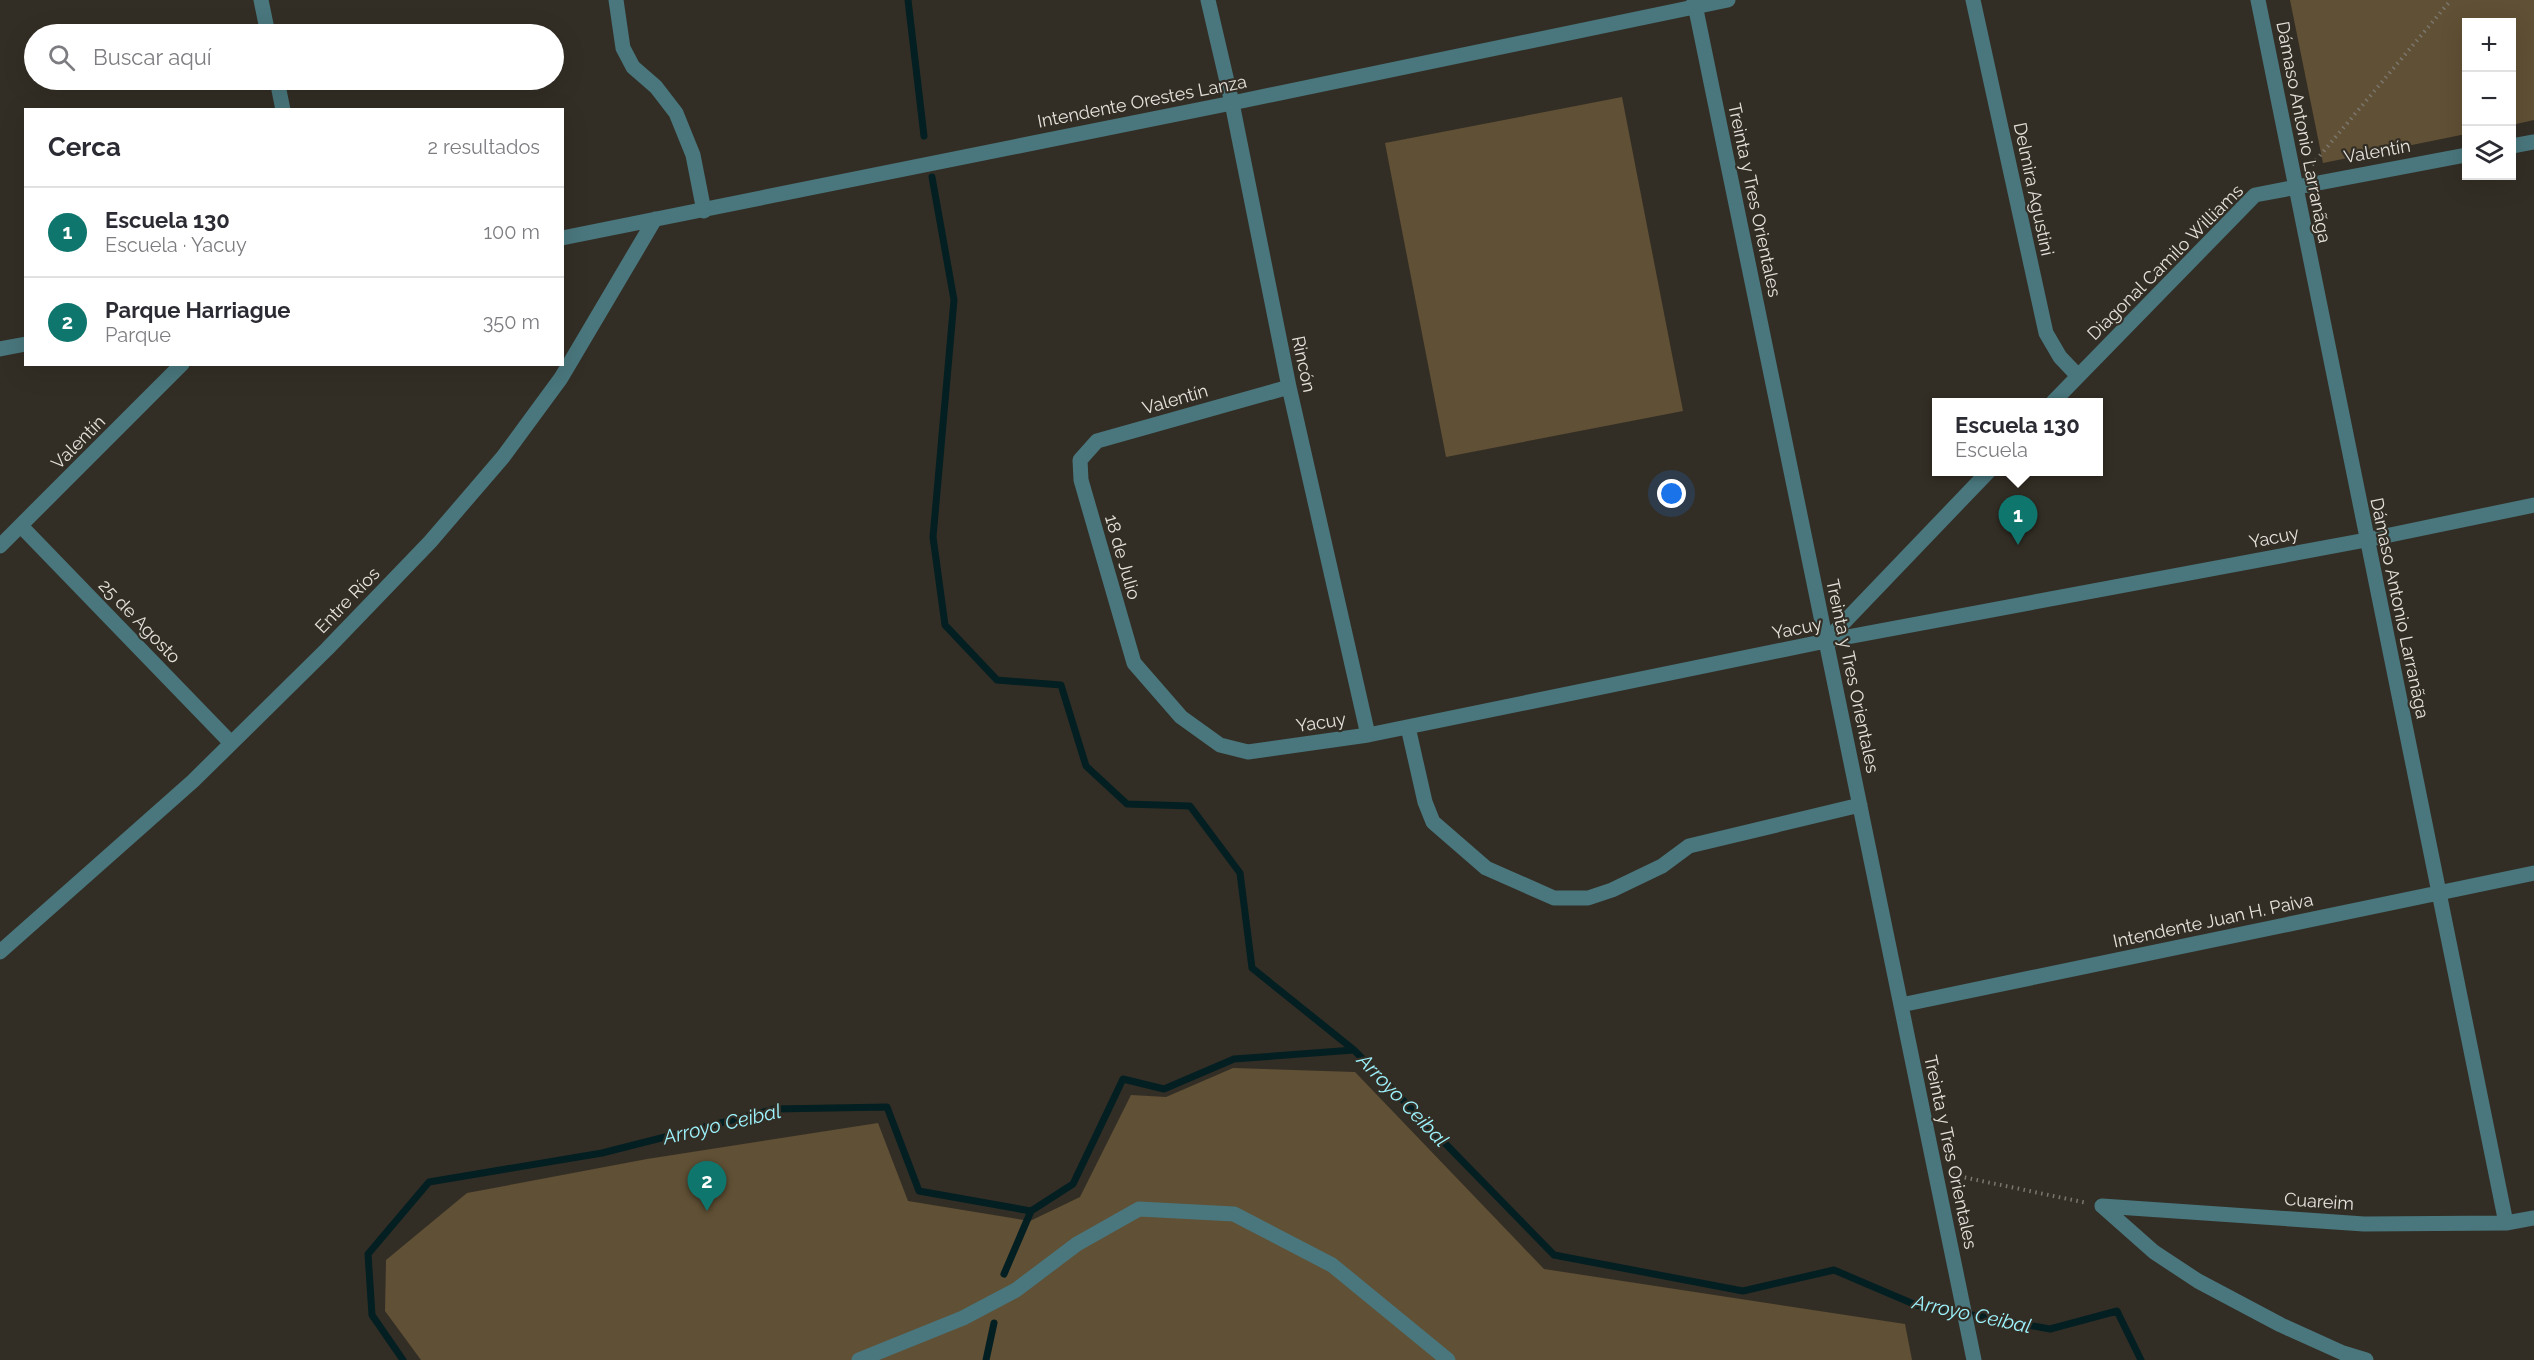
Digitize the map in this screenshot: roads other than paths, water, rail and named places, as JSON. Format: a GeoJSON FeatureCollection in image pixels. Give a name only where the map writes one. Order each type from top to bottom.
{"type":"FeatureCollection","features":[{"type":"Feature","properties":{"kind":"street"},"geometry":{"type":"LineString","coordinates":[[261,0],[266,24]]}},
{"type":"Feature","properties":{"kind":"street"},"geometry":{"type":"LineString","coordinates":[[616,0],[623,48],[633,67],[656,87],[676,113],[693,154],[704,211]]}},
{"type":"Feature","properties":{"kind":"street","name":"Rincón"},"geometry":{"type":"LineString","coordinates":[[1208,0],[1232,103],[1289,387],[1368,735]]}},
{"type":"Feature","properties":{"kind":"street","name":"Intendente Orestes Lanza"},"geometry":{"type":"LineString","coordinates":[[564,238],[1232,103],[1695,3],[1728,0]]}},
{"type":"Feature","properties":{"kind":"street","name":"Delmira Agustini"},"geometry":{"type":"LineString","coordinates":[[1973,0],[2046,333],[2060,357],[2078,376]]}},
{"type":"Feature","properties":{"kind":"street","name":"Dámaso Antonio Larranãga"},"geometry":{"type":"LineString","coordinates":[[2258,0],[2506,1223]]}},
{"type":"Feature","properties":{"kind":"street","name":"Treinta y Tres Orientales"},"geometry":{"type":"LineString","coordinates":[[1695,3],[1974,1360]]}},
{"type":"Feature","properties":{"kind":"street"},"geometry":{"type":"LineString","coordinates":[[279,90],[283,108]]}},
{"type":"Feature","properties":{"kind":"street"},"geometry":{"type":"LineString","coordinates":[[2516,146],[2534,142]]}},
{"type":"Feature","properties":{"kind":"street","name":"Valentín"},"geometry":{"type":"LineString","coordinates":[[2295,186],[2462,156]]}},
{"type":"Feature","properties":{"kind":"street","name":"Diagonal Camilo Williams"},"geometry":{"type":"LineString","coordinates":[[2057,398],[2255,195],[2295,186]]}},
{"type":"Feature","properties":{"kind":"street","name":"Entre Ríos"},"geometry":{"type":"LineString","coordinates":[[0,952],[192,781],[327,649],[430,542],[503,457],[561,378],[655,219]]}},
{"type":"Feature","properties":{"kind":"street"},"geometry":{"type":"LineString","coordinates":[[0,349],[24,344]]}},
{"type":"Feature","properties":{"kind":"street","name":"Valentín"},"geometry":{"type":"LineString","coordinates":[[0,546],[180,366]]}},
{"type":"Feature","properties":{"kind":"street","name":"Valentín"},"geometry":{"type":"LineString","coordinates":[[1080,460],[1097,441],[1289,387]]}},
{"type":"Feature","properties":{"kind":"street","name":"18 de Julio"},"geometry":{"type":"LineString","coordinates":[[1080,460],[1081,480],[1134,663]]}},
{"type":"Feature","properties":{"kind":"street"},"geometry":{"type":"LineString","coordinates":[[1826,642],[1983,476]]}},
{"type":"Feature","properties":{"kind":"street","name":"Yacuy"},"geometry":{"type":"LineString","coordinates":[[1134,663],[1181,717],[1220,745],[1248,752],[1368,735],[1826,642],[2366,540],[2534,505]]}},
{"type":"Feature","properties":{"kind":"street","name":"25 de Agosto"},"geometry":{"type":"LineString","coordinates":[[21,526],[231,743]]}},
{"type":"Feature","properties":{"kind":"street"},"geometry":{"type":"LineString","coordinates":[[1408,727],[1425,802],[1433,822],[1486,868],[1554,898],[1588,898],[1612,890],[1662,866],[1689,846],[1860,805]]}},
{"type":"Feature","properties":{"kind":"street","name":"Intendente Juan H. Paiva"},"geometry":{"type":"LineString","coordinates":[[1901,1005],[2534,873]]}},
{"type":"Feature","properties":{"kind":"street","name":"Cuareim"},"geometry":{"type":"LineString","coordinates":[[2366,1360],[2343,1353],[2281,1325],[2199,1281],[2154,1252],[2102,1206],[2364,1224],[2506,1223],[2534,1218]]}},
{"type":"Feature","properties":{"kind":"street"},"geometry":{"type":"LineString","coordinates":[[859,1360],[963,1318],[1006,1295],[1077,1244],[1138,1209],[1234,1214],[1332,1265],[1449,1360]]}},
{"type":"Feature","properties":{"kind":"waterway"},"geometry":{"type":"LineString","coordinates":[[908,0],[924,136]]}},
{"type":"Feature","properties":{"kind":"waterway"},"geometry":{"type":"LineString","coordinates":[[932,177],[954,300],[933,537],[945,625],[997,680],[1061,685],[1086,766],[1127,804],[1190,806],[1240,873],[1252,968],[1354,1050]]}},
{"type":"Feature","properties":{"kind":"waterway","name":"Arroyo Ceibal"},"geometry":{"type":"LineString","coordinates":[[403,1360],[372,1315],[368,1254],[429,1182],[602,1153],[775,1109],[887,1107],[919,1191],[1031,1211],[1073,1184],[1123,1079],[1164,1089],[1234,1059],[1354,1050],[1554,1255],[1743,1291],[1834,1270],[1916,1305],[2050,1329],[2117,1311],[2141,1360]]}},
{"type":"Feature","properties":{"kind":"waterway"},"geometry":{"type":"LineString","coordinates":[[1004,1274],[1031,1211]]}},
{"type":"Feature","properties":{"kind":"waterway"},"geometry":{"type":"LineString","coordinates":[[986,1360],[994,1323]]}},
{"type":"Feature","properties":{"kind":"place","name":"Escuela 130"},"geometry":{"type":"Point","coordinates":[2018,545]}},
{"type":"Feature","properties":{"kind":"place","name":"Parque Harriague"},"geometry":{"type":"Point","coordinates":[707,1211]}}]}
